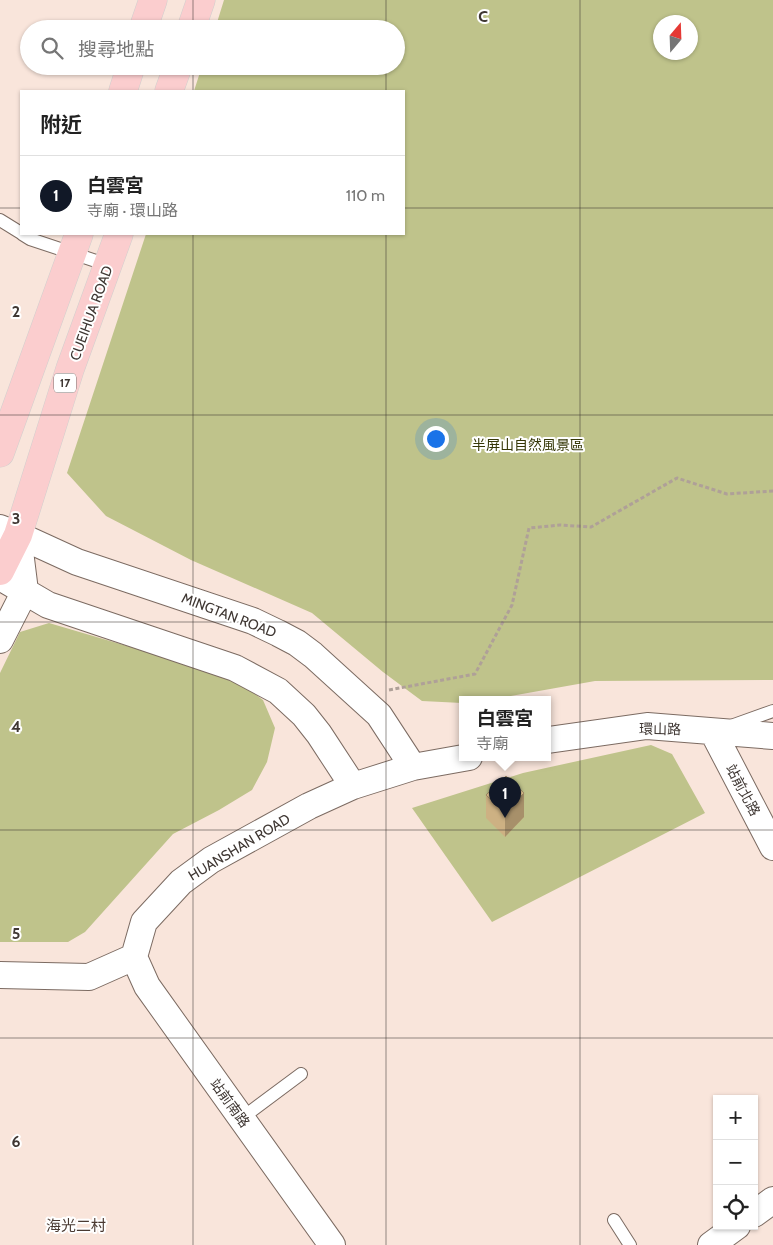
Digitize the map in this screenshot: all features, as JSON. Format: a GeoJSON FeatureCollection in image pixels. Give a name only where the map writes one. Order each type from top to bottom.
{"type":"FeatureCollection","features":[{"type":"Feature","properties":{"kind":"main road"},"geometry":{"type":"LineString","coordinates":[[146,20],[153,0]]}},
{"type":"Feature","properties":{"kind":"main road"},"geometry":{"type":"LineString","coordinates":[[194,20],[201,0]]}},
{"type":"Feature","properties":{"kind":"main road"},"geometry":{"type":"LineString","coordinates":[[123,90],[128,75]]}},
{"type":"Feature","properties":{"kind":"main road"},"geometry":{"type":"LineString","coordinates":[[169,90],[175,75]]}},
{"type":"Feature","properties":{"kind":"main road","name":"CUEIHUA ROAD"},"geometry":{"type":"LineString","coordinates":[[0,571],[9,532],[119,235]]}},
{"type":"Feature","properties":{"kind":"main road"},"geometry":{"type":"LineString","coordinates":[[0,453],[75,244]]}},
{"type":"Feature","properties":{"kind":"street","name":"CUEIHUA ROAD"},"geometry":{"type":"LineString","coordinates":[[9,532],[25,591]]}},
{"type":"Feature","properties":{"kind":"street","name":"MINGTAN ROAD"},"geometry":{"type":"LineString","coordinates":[[9,532],[77,562],[253,621],[297,643],[379,714],[413,767]]}},
{"type":"Feature","properties":{"kind":"street"},"geometry":{"type":"LineString","coordinates":[[0,578],[48,605],[235,668],[278,691],[304,715],[319,734],[353,786],[413,767],[459,759]]}},
{"type":"Feature","properties":{"kind":"street"},"geometry":{"type":"LineString","coordinates":[[0,640],[25,591]]}},
{"type":"Feature","properties":{"kind":"street","name":"環山路"},"geometry":{"type":"LineString","coordinates":[[551,740],[647,726],[773,736]]}},
{"type":"Feature","properties":{"kind":"street","name":"站前北路"},"geometry":{"type":"LineString","coordinates":[[713,732],[773,847]]}},
{"type":"Feature","properties":{"kind":"street","name":"HUANSHAN ROAD"},"geometry":{"type":"LineString","coordinates":[[134,957],[144,922],[181,882],[211,860],[309,806],[353,786]]}},
{"type":"Feature","properties":{"kind":"street"},"geometry":{"type":"LineString","coordinates":[[0,975],[89,977],[134,957]]}},
{"type":"Feature","properties":{"kind":"street","name":"站前南路"},"geometry":{"type":"LineString","coordinates":[[134,957],[147,986],[332,1245]]}},
{"type":"Feature","properties":{"kind":"street"},"geometry":{"type":"LineString","coordinates":[[758,1211],[773,1200]]}},
{"type":"Feature","properties":{"kind":"street"},"geometry":{"type":"LineString","coordinates":[[711,1245],[732,1230]]}},
{"type":"Feature","properties":{"kind":"lane"},"geometry":{"type":"LineString","coordinates":[[144,20],[145,0]]}},
{"type":"Feature","properties":{"kind":"lane"},"geometry":{"type":"LineString","coordinates":[[0,220],[20,232]]}},
{"type":"Feature","properties":{"kind":"lane"},"geometry":{"type":"LineString","coordinates":[[25,235],[30,239],[75,244],[108,265]]}},
{"type":"Feature","properties":{"kind":"lane"},"geometry":{"type":"LineString","coordinates":[[713,732],[773,711]]}},
{"type":"Feature","properties":{"kind":"lane"},"geometry":{"type":"LineString","coordinates":[[242,1118],[302,1074]]}},
{"type":"Feature","properties":{"kind":"lane"},"geometry":{"type":"LineString","coordinates":[[614,1220],[630,1245]]}},
{"type":"Feature","properties":{"kind":"path"},"geometry":{"type":"LineString","coordinates":[[389,690],[475,674],[512,605],[528,528],[560,525],[591,527],[677,478],[727,494],[773,490]]}},
{"type":"Feature","properties":{"kind":"green space","name":"半屏山自然風景區"},"geometry":{"type":"Polygon","coordinates":[[[224,0],[773,0],[773,680],[595,681],[511,696],[459,696],[459,703],[422,701],[383,672],[312,613],[191,560],[106,516],[67,473],[146,235],[405,235],[405,90],[194,90],[199,75],[405,75],[405,20],[218,20],[224,0]]]}},
{"type":"Feature","properties":{"kind":"green space"},"geometry":{"type":"Polygon","coordinates":[[[49,623],[178,661],[240,683],[263,700],[275,728],[267,762],[252,790],[173,834],[85,932],[68,942],[0,942],[0,673],[20,632],[49,623]]]}},
{"type":"Feature","properties":{"kind":"green space"},"geometry":{"type":"Polygon","coordinates":[[[651,745],[672,754],[705,813],[492,922],[412,808],[523,773],[651,745]]]}},
{"type":"Feature","properties":{"kind":"building"},"geometry":{"type":"Polygon","coordinates":[[[506,776],[524,793],[505,813],[486,795],[506,776]]]}},
{"type":"Feature","properties":{"kind":"place","name":"白雲宮"},"geometry":{"type":"Point","coordinates":[505,818]}},
{"type":"Feature","properties":{"kind":"district","name":"海光二村"},"geometry":{"type":"Point","coordinates":[76,1226]}}]}
